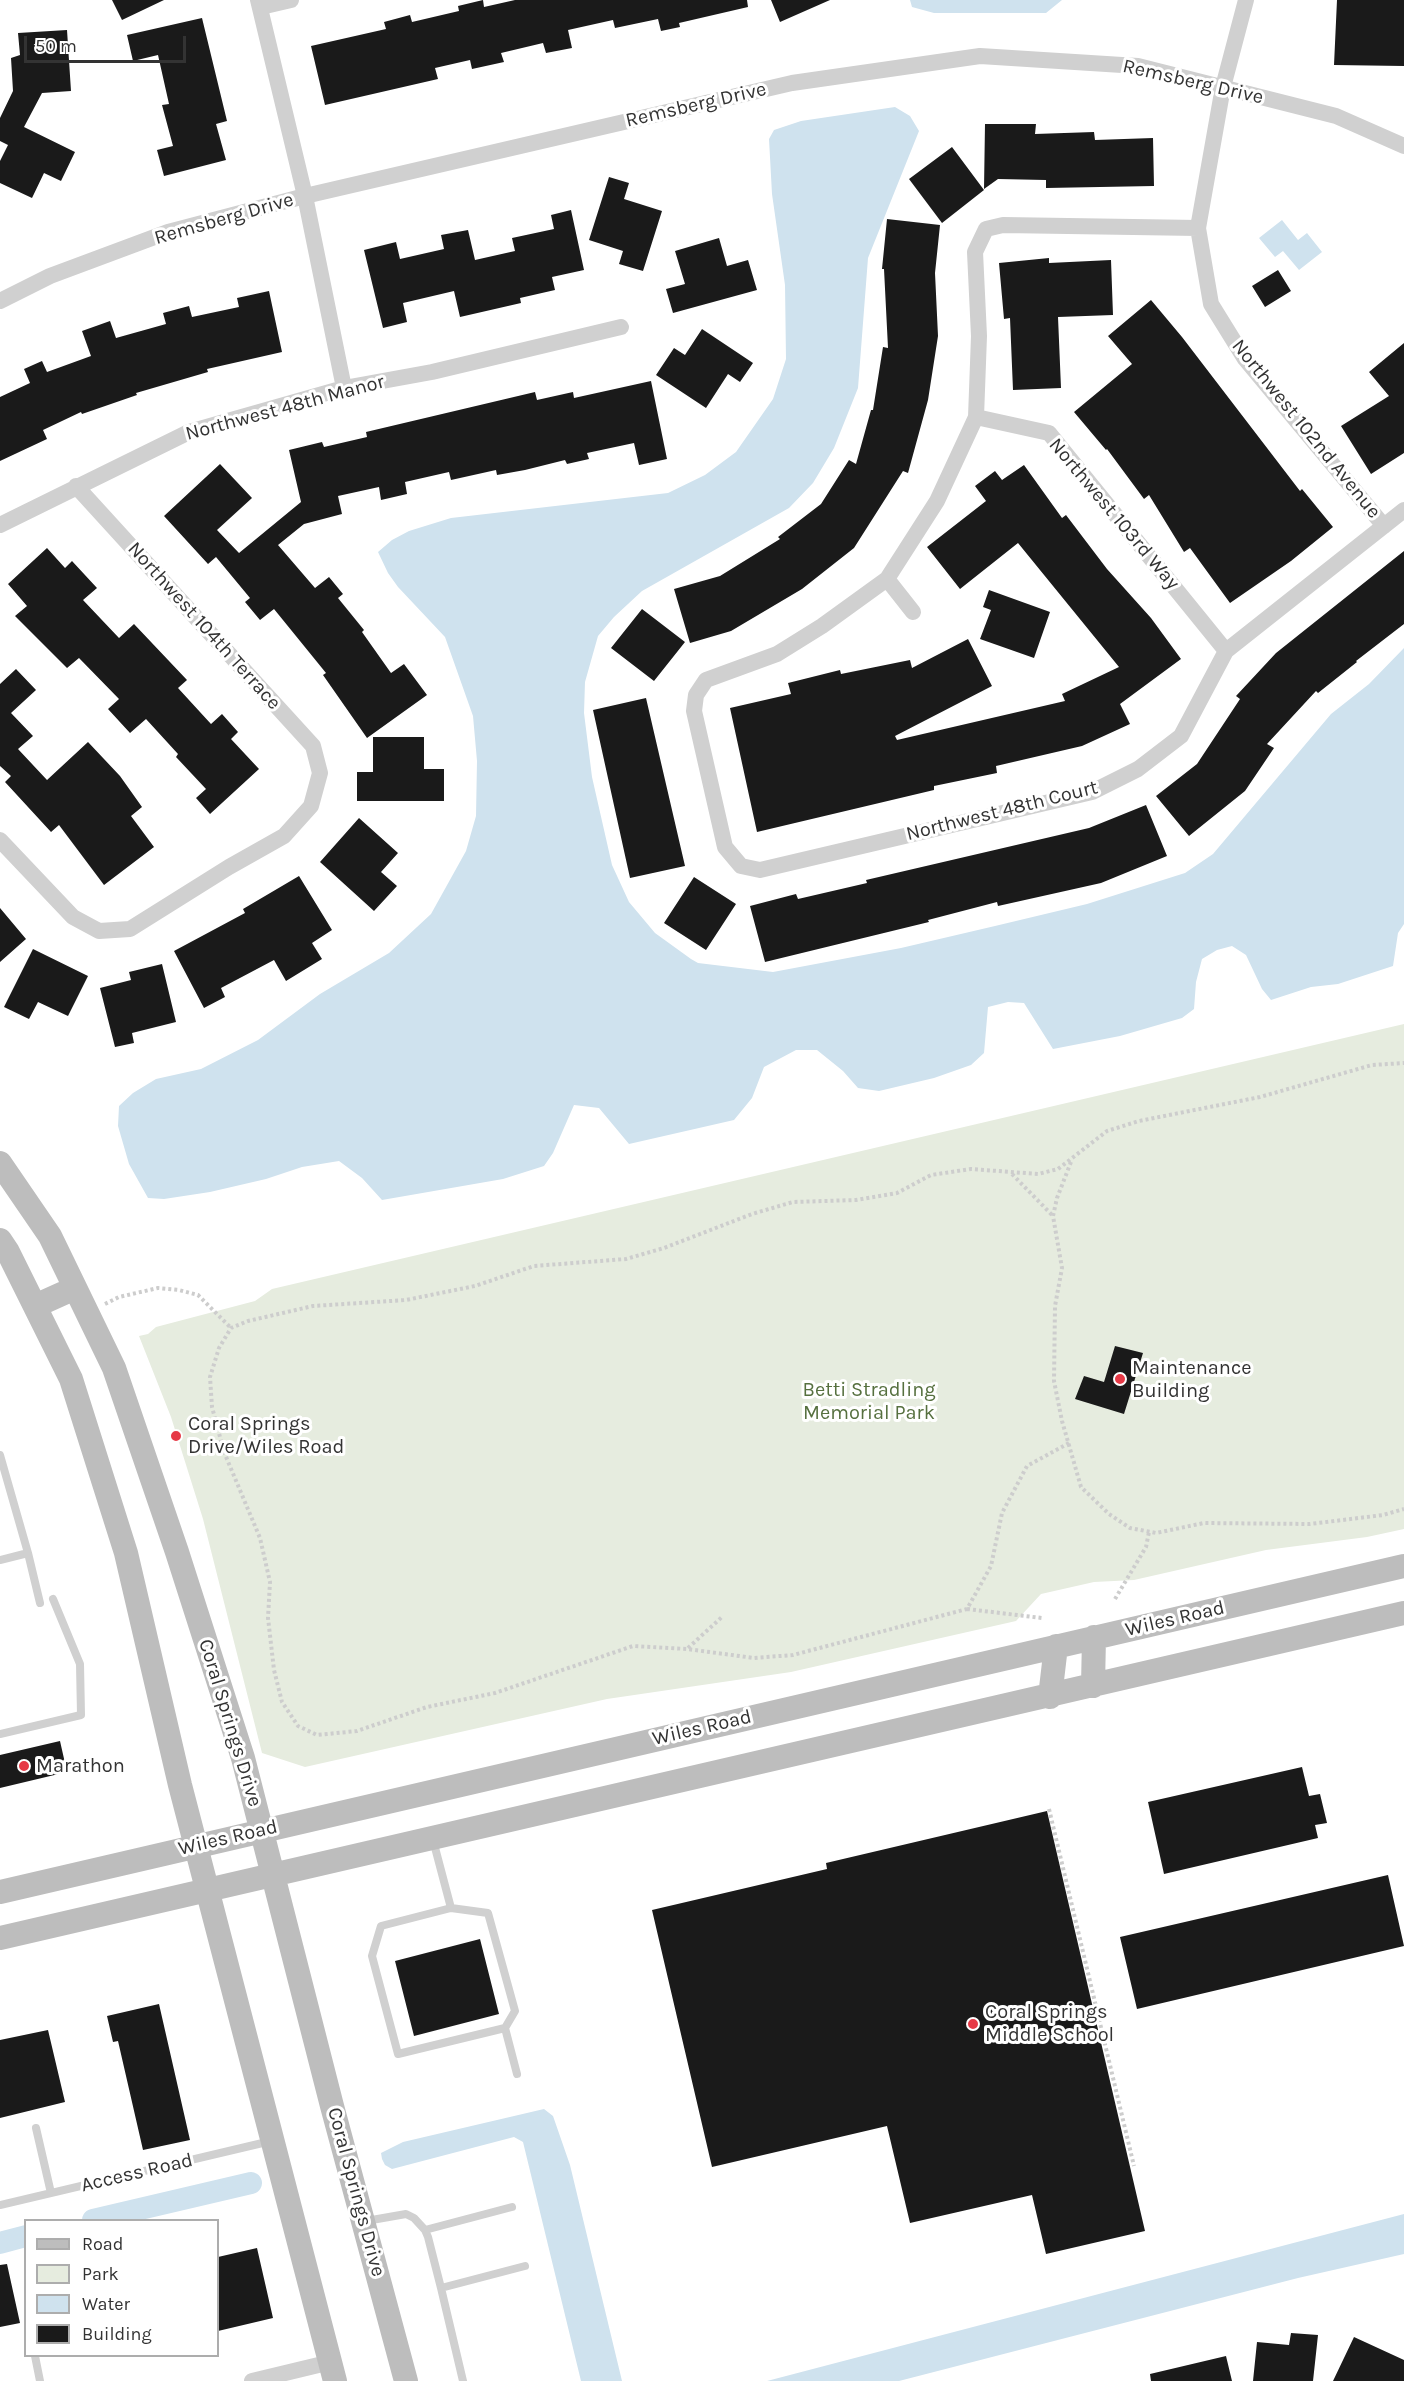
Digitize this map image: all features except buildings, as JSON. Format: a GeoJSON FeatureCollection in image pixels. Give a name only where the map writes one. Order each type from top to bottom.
{"type":"FeatureCollection","features":[{"type":"Feature","properties":{"kind":"main road","name":"Coral Springs Drive"},"geometry":{"type":"LineString","coordinates":[[0,1163],[50,1236],[114,1368],[174,1541],[243,1758],[406,2381]]}},
{"type":"Feature","properties":{"kind":"main road"},"geometry":{"type":"LineString","coordinates":[[0,1240],[71,1379],[126,1553],[180,1785],[198,1846],[333,2371]]}},
{"type":"Feature","properties":{"kind":"main road"},"geometry":{"type":"LineString","coordinates":[[35,1306],[75,1288]]}},
{"type":"Feature","properties":{"kind":"main road","name":"Wiles Road"},"geometry":{"type":"LineString","coordinates":[[0,1892],[1404,1566]]}},
{"type":"Feature","properties":{"kind":"main road"},"geometry":{"type":"LineString","coordinates":[[0,1938],[1404,1613]]}},
{"type":"Feature","properties":{"kind":"main road"},"geometry":{"type":"LineString","coordinates":[[1093,1686],[1094,1637]]}},
{"type":"Feature","properties":{"kind":"main road"},"geometry":{"type":"LineString","coordinates":[[1050,1696],[1056,1646]]}},
{"type":"Feature","properties":{"kind":"street"},"geometry":{"type":"LineString","coordinates":[[291,0],[259,4],[305,196],[344,388]]}},
{"type":"Feature","properties":{"kind":"street","name":"Northwest 102nd Avenue"},"geometry":{"type":"LineString","coordinates":[[1246,0],[1223,87],[1198,228],[1211,304],[1245,358],[1384,526]]}},
{"type":"Feature","properties":{"kind":"street","name":"Remsberg Drive"},"geometry":{"type":"LineString","coordinates":[[0,301],[50,276],[168,232],[305,196],[792,83],[980,56],[1138,66],[1336,116],[1404,146]]}},
{"type":"Feature","properties":{"kind":"street"},"geometry":{"type":"LineString","coordinates":[[913,612],[887,579],[937,501],[976,417],[979,336],[975,252],[986,229],[1003,225],[1198,228]]}},
{"type":"Feature","properties":{"kind":"street","name":"Northwest 48th Manor"},"geometry":{"type":"LineString","coordinates":[[0,525],[189,432],[344,388],[432,372],[621,327]]}},
{"type":"Feature","properties":{"kind":"street","name":"Northwest 103rd Way"},"geometry":{"type":"LineString","coordinates":[[976,417],[1049,433],[1226,651]]}},
{"type":"Feature","properties":{"kind":"street","name":"Northwest 104th Terrace"},"geometry":{"type":"LineString","coordinates":[[0,840],[72,917],[99,931],[130,929],[229,867],[284,836],[311,806],[320,773],[313,746],[76,486]]}},
{"type":"Feature","properties":{"kind":"street","name":"Northwest 48th Court"},"geometry":{"type":"LineString","coordinates":[[887,579],[822,626],[777,654],[706,680],[696,694],[694,711],[725,847],[741,866],[760,870],[1092,792],[1138,769],[1182,736],[1226,651],[1404,510]]}},
{"type":"Feature","properties":{"kind":"street"},"geometry":{"type":"LineString","coordinates":[[252,2381],[333,2371]]}},
{"type":"Feature","properties":{"kind":"lane"},"geometry":{"type":"LineString","coordinates":[[0,1455],[40,1603]]}},
{"type":"Feature","properties":{"kind":"lane"},"geometry":{"type":"LineString","coordinates":[[0,1560],[28,1553]]}},
{"type":"Feature","properties":{"kind":"lane"},"geometry":{"type":"LineString","coordinates":[[0,1734],[81,1715],[80,1664],[53,1599]]}},
{"type":"Feature","properties":{"kind":"lane"},"geometry":{"type":"LineString","coordinates":[[433,1837],[451,1908]]}},
{"type":"Feature","properties":{"kind":"lane"},"geometry":{"type":"LineString","coordinates":[[451,1908],[488,1913],[515,2011],[505,2028],[398,2054],[372,1956],[381,1926],[451,1908]]}},
{"type":"Feature","properties":{"kind":"lane"},"geometry":{"type":"LineString","coordinates":[[505,2028],[518,2074]]}},
{"type":"Feature","properties":{"kind":"lane"},"geometry":{"type":"LineString","coordinates":[[36,2128],[51,2193]]}},
{"type":"Feature","properties":{"kind":"lane","name":"Access Road"},"geometry":{"type":"LineString","coordinates":[[0,2205],[273,2141]]}},
{"type":"Feature","properties":{"kind":"lane"},"geometry":{"type":"LineString","coordinates":[[425,2230],[512,2207]]}},
{"type":"Feature","properties":{"kind":"lane"},"geometry":{"type":"LineString","coordinates":[[363,2221],[406,2214],[414,2218],[425,2230],[429,2237],[463,2381]]}},
{"type":"Feature","properties":{"kind":"lane"},"geometry":{"type":"LineString","coordinates":[[441,2288],[525,2266]]}},
{"type":"Feature","properties":{"kind":"lane"},"geometry":{"type":"LineString","coordinates":[[35,2357],[40,2381]]}},
{"type":"Feature","properties":{"kind":"path"},"geometry":{"type":"LineString","coordinates":[[1042,1618],[967,1609],[793,1655],[754,1658],[687,1649],[633,1646],[495,1693],[427,1707],[357,1731],[317,1735],[298,1726],[282,1702],[274,1670],[268,1618],[270,1582],[260,1538],[224,1452],[212,1407],[210,1377],[219,1348],[231,1328],[248,1321],[313,1306],[406,1300],[475,1286],[534,1266],[626,1259],[664,1248],[752,1214],[793,1202],[856,1200],[897,1193],[931,1175],[971,1168],[1038,1174],[1058,1169],[1107,1131],[1139,1121],[1260,1097],[1372,1065],[1404,1063]]}},
{"type":"Feature","properties":{"kind":"path"},"geometry":{"type":"LineString","coordinates":[[1071,1160],[1053,1216],[1062,1268],[1055,1306],[1054,1382],[1062,1421],[1081,1487],[1109,1514],[1130,1528],[1156,1533],[1204,1523],[1311,1524],[1383,1515],[1404,1509]]}},
{"type":"Feature","properties":{"kind":"path"},"geometry":{"type":"LineString","coordinates":[[1012,1173],[1053,1216]]}},
{"type":"Feature","properties":{"kind":"path"},"geometry":{"type":"LineString","coordinates":[[87,1311],[119,1298],[158,1288],[179,1290],[198,1295],[231,1328]]}},
{"type":"Feature","properties":{"kind":"path"},"geometry":{"type":"LineString","coordinates":[[967,1609],[991,1566],[1002,1513],[1027,1466],[1069,1443]]}},
{"type":"Feature","properties":{"kind":"path"},"geometry":{"type":"LineString","coordinates":[[1115,1599],[1146,1547],[1149,1532]]}},
{"type":"Feature","properties":{"kind":"path"},"geometry":{"type":"LineString","coordinates":[[687,1649],[723,1616]]}},
{"type":"Feature","properties":{"kind":"path"},"geometry":{"type":"LineString","coordinates":[[1049,1809],[1134,2166]]}},
{"type":"Feature","properties":{"kind":"green space","name":"Betti Stradling Memorial Park"},"geometry":{"type":"Polygon","coordinates":[[[1404,1024],[1404,1529],[1367,1537],[1266,1550],[1134,1580],[1094,1582],[1041,1594],[1016,1621],[791,1672],[607,1699],[305,1767],[262,1753],[203,1519],[171,1417],[139,1336],[148,1334],[156,1327],[255,1301],[272,1289],[1404,1024]]]}},
{"type":"Feature","properties":{"kind":"water"},"geometry":{"type":"Polygon","coordinates":[[[910,0],[1062,0],[1046,13],[934,13],[912,7],[910,0]]]}},
{"type":"Feature","properties":{"kind":"water"},"geometry":{"type":"Polygon","coordinates":[[[895,107],[910,116],[919,131],[868,258],[858,388],[834,448],[813,483],[789,508],[642,591],[614,617],[598,636],[585,682],[584,713],[592,777],[612,865],[629,902],[655,933],[698,963],[773,972],[901,948],[1087,904],[1185,873],[1213,854],[1331,714],[1369,684],[1404,648],[1404,924],[1398,933],[1393,966],[1338,984],[1311,987],[1271,1000],[1262,989],[1246,955],[1232,946],[1217,950],[1202,959],[1196,982],[1194,1009],[1182,1018],[1120,1036],[1053,1049],[1024,1003],[1008,1002],[988,1007],[984,1053],[971,1065],[934,1078],[879,1091],[858,1088],[843,1071],[817,1050],[796,1050],[764,1067],[752,1098],[734,1120],[629,1144],[599,1108],[574,1105],[553,1153],[544,1166],[503,1179],[382,1200],[362,1178],[339,1161],[302,1167],[266,1179],[210,1192],[164,1199],[148,1198],[129,1164],[118,1126],[119,1106],[133,1093],[156,1079],[201,1069],[258,1040],[320,994],[389,953],[431,914],[466,851],[476,816],[477,761],[473,716],[445,637],[398,587],[378,552],[392,540],[409,531],[451,518],[668,493],[705,475],[736,452],[773,399],[786,359],[785,285],[772,194],[769,139],[774,130],[801,121],[895,107]]]}},
{"type":"Feature","properties":{"kind":"water"},"geometry":{"type":"Polygon","coordinates":[[[1282,220],[1298,240],[1307,233],[1322,252],[1299,270],[1283,251],[1275,257],[1259,238],[1282,220]]]}},
{"type":"Feature","properties":{"kind":"water"},"geometry":{"type":"Polygon","coordinates":[[[544,2109],[553,2116],[570,2165],[622,2381],[581,2381],[523,2142],[514,2137],[392,2169],[385,2165],[382,2159],[381,2153],[403,2142],[544,2109]]]}},
{"type":"Feature","properties":{"kind":"water"},"geometry":{"type":"Polygon","coordinates":[[[1404,2214],[1404,2254],[1298,2278],[899,2381],[767,2381],[1404,2214]]]}},
{"type":"Feature","properties":{"kind":"waterway"},"geometry":{"type":"LineString","coordinates":[[97,2219],[251,2183]]}},
{"type":"Feature","properties":{"kind":"waterway"},"geometry":{"type":"LineString","coordinates":[[0,2243],[24,2237]]}},
{"type":"Feature","properties":{"kind":"place","name":"Maintenance Building"},"geometry":{"type":"Point","coordinates":[1120,1379]}},
{"type":"Feature","properties":{"kind":"place","name":"Coral Springs Drive/Wiles Road"},"geometry":{"type":"Point","coordinates":[176,1436]}},
{"type":"Feature","properties":{"kind":"place","name":"Marathon"},"geometry":{"type":"Point","coordinates":[24,1766]}},
{"type":"Feature","properties":{"kind":"place","name":"Coral Springs Middle School"},"geometry":{"type":"Point","coordinates":[973,2024]}}]}
